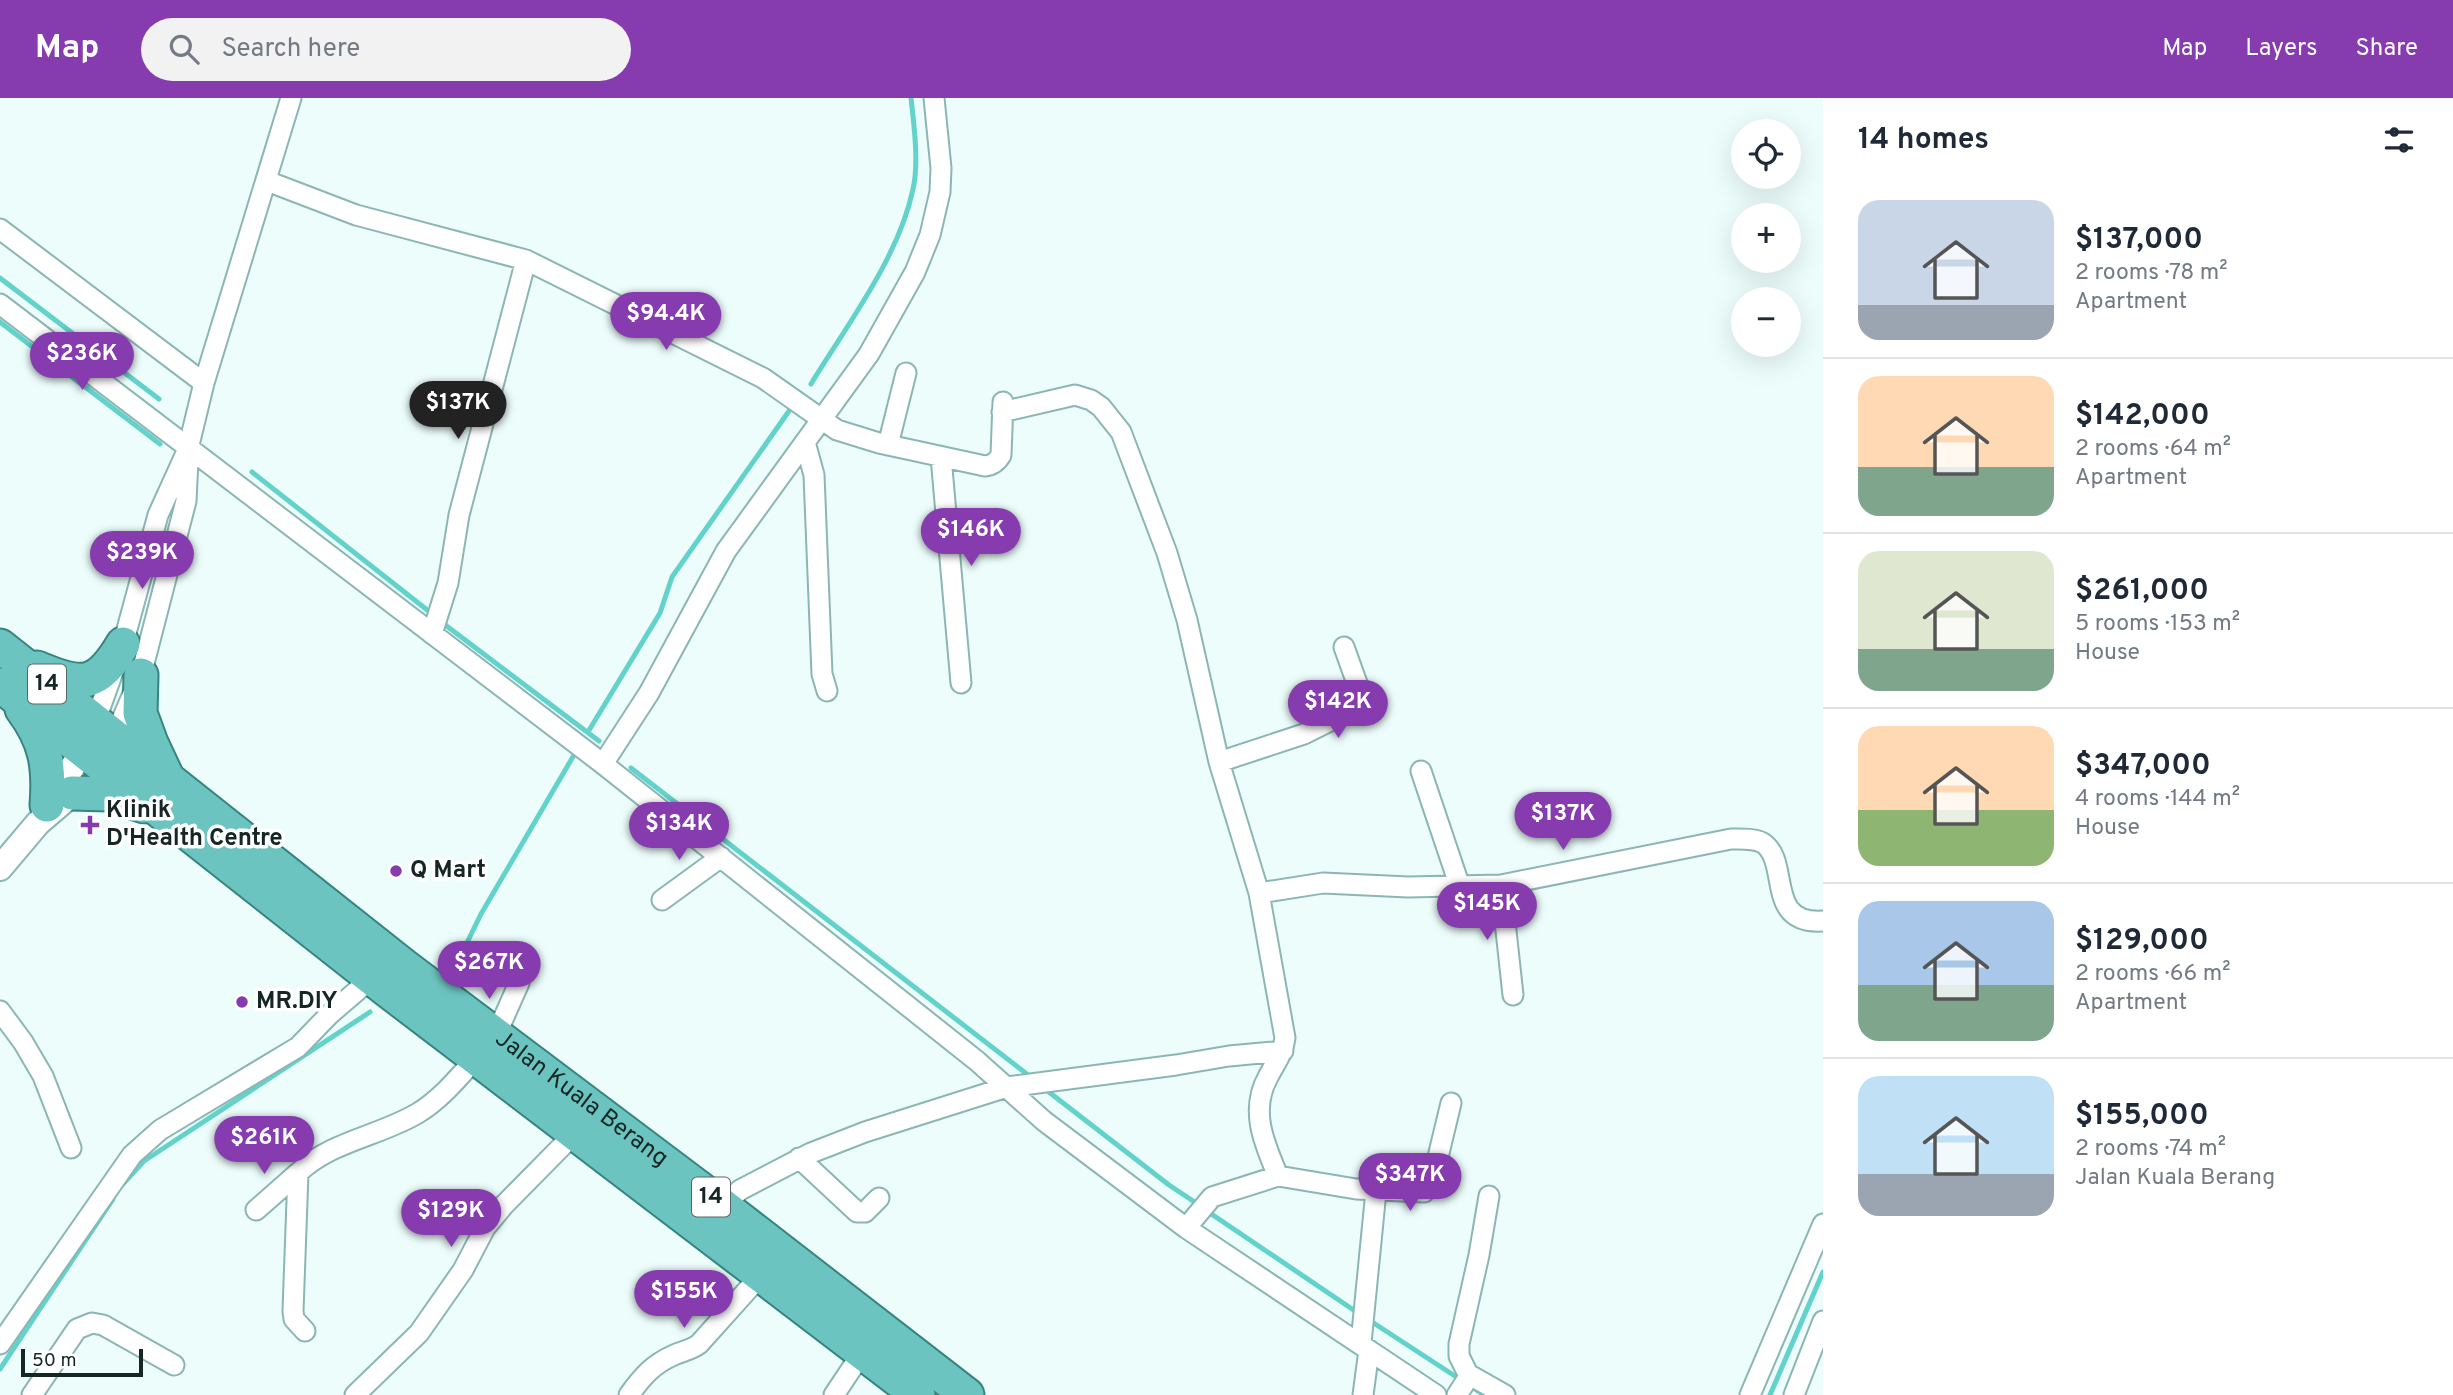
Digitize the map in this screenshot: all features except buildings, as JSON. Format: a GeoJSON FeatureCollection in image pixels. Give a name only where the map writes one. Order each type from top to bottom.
{"type":"FeatureCollection","features":[{"type":"Feature","properties":{"kind":"highway"},"geometry":{"type":"LineString","coordinates":[[8,672],[92,679],[111,665],[123,644]]}},
{"type":"Feature","properties":{"kind":"highway"},"geometry":{"type":"LineString","coordinates":[[8,672],[46,753],[52,807],[108,794],[124,798],[167,818]]}},
{"type":"Feature","properties":{"kind":"highway","name":"Jalan Kuala Berang"},"geometry":{"type":"LineString","coordinates":[[8,672],[98,743],[167,818],[372,978],[486,1046],[723,1206],[967,1395]]}},
{"type":"Feature","properties":{"kind":"highway"},"geometry":{"type":"LineString","coordinates":[[141,675],[141,713],[148,736],[169,781]]}},
{"type":"Feature","properties":{"kind":"highway","name":"Jalan Kuala Berang"},"geometry":{"type":"LineString","coordinates":[[98,743],[169,781],[486,1046],[575,1133],[918,1395]]}},
{"type":"Feature","properties":{"kind":"street"},"geometry":{"type":"LineString","coordinates":[[98,743],[158,515],[188,449],[204,383],[290,98]]}},
{"type":"Feature","properties":{"kind":"street"},"geometry":{"type":"LineString","coordinates":[[603,764],[649,693],[726,551],[869,354],[915,272],[937,214],[941,168],[934,98]]}},
{"type":"Feature","properties":{"kind":"street"},"geometry":{"type":"LineString","coordinates":[[267,181],[356,215],[526,260],[763,377],[821,420],[850,435],[985,466],[997,461],[1002,447],[1002,407],[1075,395],[1091,400],[1101,407],[1121,432],[1167,553],[1187,620],[1219,761],[1259,893],[1284,1024],[1283,1051],[1268,1077],[1260,1100],[1261,1135],[1278,1176]]}},
{"type":"Feature","properties":{"kind":"street"},"geometry":{"type":"LineString","coordinates":[[0,229],[204,383]]}},
{"type":"Feature","properties":{"kind":"street"},"geometry":{"type":"LineString","coordinates":[[432,634],[449,583],[458,515],[526,260]]}},
{"type":"Feature","properties":{"kind":"street"},"geometry":{"type":"LineString","coordinates":[[0,304],[603,764],[1012,1086],[1044,1121],[1189,1224],[1363,1333],[1436,1395]]}},
{"type":"Feature","properties":{"kind":"street"},"geometry":{"type":"LineString","coordinates":[[888,445],[906,373]]}},
{"type":"Feature","properties":{"kind":"street"},"geometry":{"type":"LineString","coordinates":[[805,442],[814,475],[822,674],[827,691]]}},
{"type":"Feature","properties":{"kind":"street"},"geometry":{"type":"LineString","coordinates":[[0,868],[52,807],[98,743],[141,675],[186,500],[188,449]]}},
{"type":"Feature","properties":{"kind":"street"},"geometry":{"type":"LineString","coordinates":[[941,457],[961,683]]}},
{"type":"Feature","properties":{"kind":"street"},"geometry":{"type":"LineString","coordinates":[[1219,761],[1304,734],[1348,712],[1353,706],[1358,686],[1344,647]]}},
{"type":"Feature","properties":{"kind":"street"},"geometry":{"type":"LineString","coordinates":[[1421,772],[1460,887]]}},
{"type":"Feature","properties":{"kind":"street"},"geometry":{"type":"LineString","coordinates":[[1259,893],[1323,883],[1460,887],[1501,885],[1731,839],[1756,840],[1765,845],[1771,853],[1787,906],[1794,915],[1803,920],[1823,921]]}},
{"type":"Feature","properties":{"kind":"street"},"geometry":{"type":"LineString","coordinates":[[662,900],[721,857]]}},
{"type":"Feature","properties":{"kind":"street"},"geometry":{"type":"LineString","coordinates":[[1501,885],[1513,995]]}},
{"type":"Feature","properties":{"kind":"street"},"geometry":{"type":"LineString","coordinates":[[0,1344],[132,1155],[160,1130],[298,1047],[372,978]]}},
{"type":"Feature","properties":{"kind":"street"},"geometry":{"type":"LineString","coordinates":[[256,1210],[309,1162],[418,1113],[436,1100],[486,1046],[519,983]]}},
{"type":"Feature","properties":{"kind":"street"},"geometry":{"type":"LineString","coordinates":[[0,1011],[43,1076],[71,1148]]}},
{"type":"Feature","properties":{"kind":"street"},"geometry":{"type":"LineString","coordinates":[[723,1206],[740,1190],[799,1158],[865,1132],[1012,1086],[1283,1051]]}},
{"type":"Feature","properties":{"kind":"street"},"geometry":{"type":"LineString","coordinates":[[1189,1224],[1212,1197],[1278,1176],[1376,1191],[1419,1193],[1428,1189],[1451,1102]]}},
{"type":"Feature","properties":{"kind":"street"},"geometry":{"type":"LineString","coordinates":[[362,1389],[419,1333],[439,1307],[485,1228],[498,1212],[575,1133]]}},
{"type":"Feature","properties":{"kind":"street"},"geometry":{"type":"LineString","coordinates":[[799,1158],[856,1212],[865,1212],[879,1198]]}},
{"type":"Feature","properties":{"kind":"street"},"geometry":{"type":"LineString","coordinates":[[298,1173],[293,1311],[294,1319],[305,1331]]}},
{"type":"Feature","properties":{"kind":"street"},"geometry":{"type":"LineString","coordinates":[[1363,1395],[1363,1333],[1376,1191]]}},
{"type":"Feature","properties":{"kind":"street"},"geometry":{"type":"LineString","coordinates":[[1489,1196],[1459,1344],[1459,1356],[1464,1383],[1505,1395]]}},
{"type":"Feature","properties":{"kind":"street"},"geometry":{"type":"LineString","coordinates":[[1750,1395],[1823,1224]]}},
{"type":"Feature","properties":{"kind":"street"},"geometry":{"type":"LineString","coordinates":[[629,1395],[655,1364],[690,1351],[699,1344],[761,1275]]}},
{"type":"Feature","properties":{"kind":"street"},"geometry":{"type":"LineString","coordinates":[[1794,1395],[1823,1321]]}},
{"type":"Feature","properties":{"kind":"street"},"geometry":{"type":"LineString","coordinates":[[32,1395],[77,1329],[92,1322],[103,1325],[174,1365]]}},
{"type":"Feature","properties":{"kind":"street"},"geometry":{"type":"LineString","coordinates":[[834,1395],[862,1353]]}},
{"type":"Feature","properties":{"kind":"street"},"geometry":{"type":"LineString","coordinates":[[362,1389],[385,1395]]}},
{"type":"Feature","properties":{"kind":"waterway"},"geometry":{"type":"LineString","coordinates":[[811,384],[884,265],[906,214],[916,168],[911,98]]}},
{"type":"Feature","properties":{"kind":"waterway"},"geometry":{"type":"LineString","coordinates":[[0,278],[159,399]]}},
{"type":"Feature","properties":{"kind":"waterway"},"geometry":{"type":"LineString","coordinates":[[0,322],[160,444]]}},
{"type":"Feature","properties":{"kind":"waterway"},"geometry":{"type":"LineString","coordinates":[[588,732],[660,613],[672,577],[789,411]]}},
{"type":"Feature","properties":{"kind":"waterway"},"geometry":{"type":"LineString","coordinates":[[252,472],[431,613]]}},
{"type":"Feature","properties":{"kind":"waterway"},"geometry":{"type":"LineString","coordinates":[[444,624],[599,741]]}},
{"type":"Feature","properties":{"kind":"waterway"},"geometry":{"type":"LineString","coordinates":[[462,953],[481,914],[574,755]]}},
{"type":"Feature","properties":{"kind":"waterway"},"geometry":{"type":"LineString","coordinates":[[631,768],[1032,1078]]}},
{"type":"Feature","properties":{"kind":"waterway"},"geometry":{"type":"LineString","coordinates":[[122,1185],[144,1161],[370,1012]]}},
{"type":"Feature","properties":{"kind":"waterway"},"geometry":{"type":"LineString","coordinates":[[1045,1089],[1199,1205]]}},
{"type":"Feature","properties":{"kind":"waterway"},"geometry":{"type":"LineString","coordinates":[[0,1369],[113,1199]]}},
{"type":"Feature","properties":{"kind":"waterway"},"geometry":{"type":"LineString","coordinates":[[1207,1211],[1358,1313]]}},
{"type":"Feature","properties":{"kind":"waterway"},"geometry":{"type":"LineString","coordinates":[[1770,1395],[1823,1272]]}},
{"type":"Feature","properties":{"kind":"waterway"},"geometry":{"type":"LineString","coordinates":[[1369,1320],[1461,1380]]}},
{"type":"Feature","properties":{"kind":"waterway"},"geometry":{"type":"LineString","coordinates":[[1469,1385],[1484,1395]]}},
{"type":"Feature","properties":{"kind":"place","name":"Klinik D'Health Centre"},"geometry":{"type":"Point","coordinates":[90,825]}},
{"type":"Feature","properties":{"kind":"place","name":"Q Mart"},"geometry":{"type":"Point","coordinates":[396,871]}},
{"type":"Feature","properties":{"kind":"place","name":"MR.DIY"},"geometry":{"type":"Point","coordinates":[242,1002]}}]}
